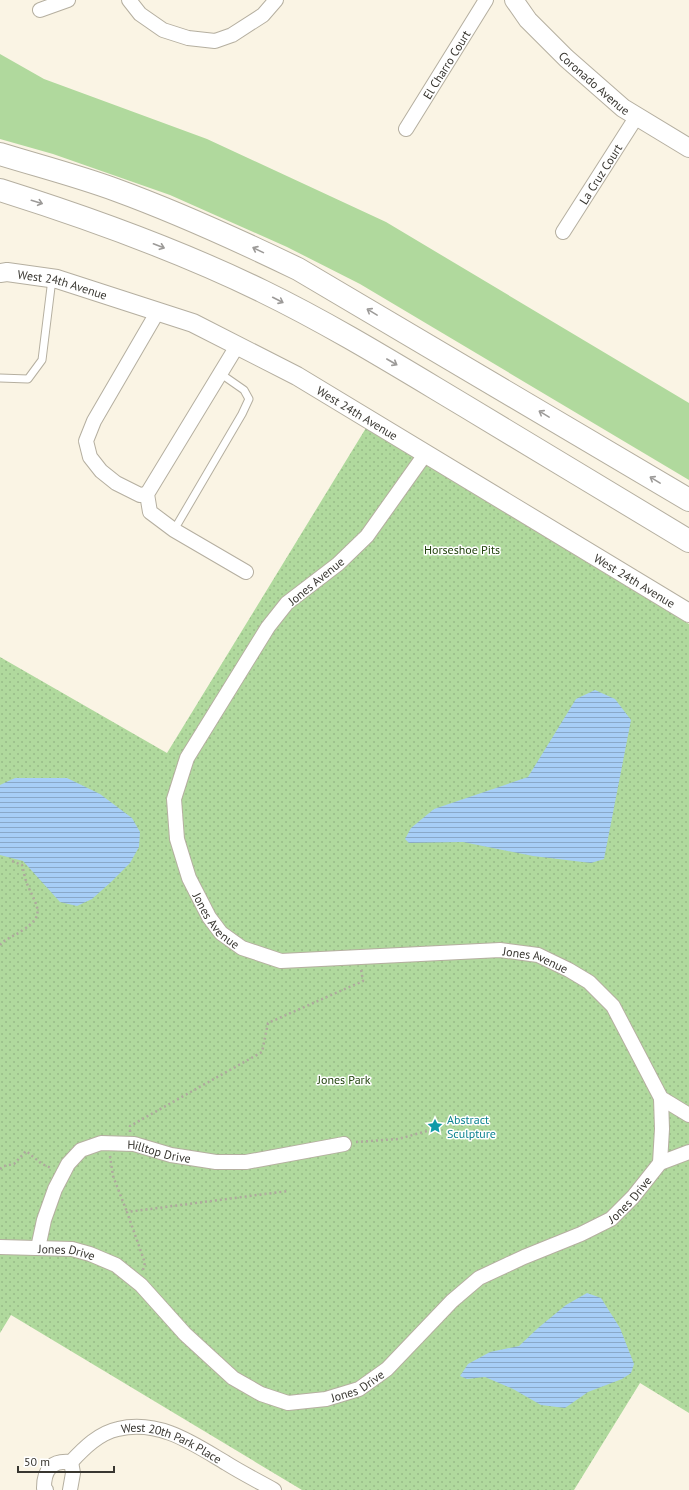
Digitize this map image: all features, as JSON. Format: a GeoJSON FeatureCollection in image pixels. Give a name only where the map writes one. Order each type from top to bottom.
{"type":"FeatureCollection","features":[{"type":"Feature","properties":{"kind":"highway"},"geometry":{"type":"LineString","coordinates":[[0,154],[114,189],[233,238],[298,269],[689,500]]}},
{"type":"Feature","properties":{"kind":"highway"},"geometry":{"type":"LineString","coordinates":[[0,190],[53,206],[166,249],[261,291],[324,324],[406,371],[689,540]]}},
{"type":"Feature","properties":{"kind":"street"},"geometry":{"type":"LineString","coordinates":[[40,10],[68,0]]}},
{"type":"Feature","properties":{"kind":"street"},"geometry":{"type":"LineString","coordinates":[[129,0],[140,14],[163,30],[188,38],[215,41],[232,35],[263,15],[276,0]]}},
{"type":"Feature","properties":{"kind":"street","name":"El Charro Court"},"geometry":{"type":"LineString","coordinates":[[406,129],[486,0]]}},
{"type":"Feature","properties":{"kind":"street","name":"Coronado Avenue"},"geometry":{"type":"LineString","coordinates":[[514,0],[528,20],[566,58],[623,108],[689,148]]}},
{"type":"Feature","properties":{"kind":"street","name":"La Cruz Court"},"geometry":{"type":"LineString","coordinates":[[563,232],[637,116]]}},
{"type":"Feature","properties":{"kind":"street","name":"West 24th Avenue"},"geometry":{"type":"LineString","coordinates":[[0,273],[7,272],[53,278],[193,323],[297,376],[689,613]]}},
{"type":"Feature","properties":{"kind":"street"},"geometry":{"type":"LineString","coordinates":[[147,494],[140,494],[122,486],[101,471],[90,457],[86,441],[94,421],[158,311]]}},
{"type":"Feature","properties":{"kind":"street"},"geometry":{"type":"LineString","coordinates":[[237,346],[147,494],[150,512],[174,530],[246,572]]}},
{"type":"Feature","properties":{"kind":"street","name":"Jones Avenue"},"geometry":{"type":"LineString","coordinates":[[426,453],[367,536],[338,564],[287,603],[268,627],[187,758],[174,799],[177,839],[189,878],[209,917],[221,933],[242,948],[281,961],[500,950],[538,955],[569,970],[589,982],[613,1006],[661,1098]]}},
{"type":"Feature","properties":{"kind":"street"},"geometry":{"type":"LineString","coordinates":[[661,1098],[689,1115]]}},
{"type":"Feature","properties":{"kind":"street"},"geometry":{"type":"LineString","coordinates":[[660,1163],[662,1128],[661,1098]]}},
{"type":"Feature","properties":{"kind":"street","name":"Hilltop Drive"},"geometry":{"type":"LineString","coordinates":[[38,1248],[46,1214],[55,1189],[68,1164],[81,1150],[101,1143],[130,1144],[171,1155],[216,1162],[246,1162],[344,1144]]}},
{"type":"Feature","properties":{"kind":"street","name":"Jones Drive"},"geometry":{"type":"LineString","coordinates":[[0,1247],[72,1249],[90,1254],[116,1265],[136,1281],[185,1334],[233,1378],[261,1394],[288,1403],[326,1399],[359,1389],[387,1369],[452,1301],[479,1278],[524,1257],[581,1234],[611,1219],[632,1197],[660,1163],[689,1152]]}},
{"type":"Feature","properties":{"kind":"street","name":"West 20th Park Place"},"geometry":{"type":"LineString","coordinates":[[71,1462],[84,1448],[100,1437],[118,1429],[140,1427],[163,1430],[188,1440],[274,1490]]}},
{"type":"Feature","properties":{"kind":"street"},"geometry":{"type":"LineString","coordinates":[[46,1490],[44,1488],[44,1476],[52,1464],[63,1461],[71,1462],[73,1474],[70,1490]]}},
{"type":"Feature","properties":{"kind":"lane"},"geometry":{"type":"LineString","coordinates":[[0,378],[28,379],[42,360],[53,278]]}},
{"type":"Feature","properties":{"kind":"lane"},"geometry":{"type":"LineString","coordinates":[[174,530],[242,414],[249,399],[244,390],[221,374]]}},
{"type":"Feature","properties":{"kind":"path"},"geometry":{"type":"LineString","coordinates":[[0,945],[4,940],[16,935],[30,926],[37,918],[38,907],[27,884],[22,865],[12,861]]}},
{"type":"Feature","properties":{"kind":"path"},"geometry":{"type":"LineString","coordinates":[[130,1144],[130,1126],[262,1052],[268,1023],[363,981],[358,957]]}},
{"type":"Feature","properties":{"kind":"path"},"geometry":{"type":"LineString","coordinates":[[344,1144],[382,1139],[398,1139],[430,1130]]}},
{"type":"Feature","properties":{"kind":"path"},"geometry":{"type":"LineString","coordinates":[[110,1143],[113,1176],[145,1263],[141,1278],[136,1281]]}},
{"type":"Feature","properties":{"kind":"path"},"geometry":{"type":"LineString","coordinates":[[0,1168],[14,1164],[26,1151],[42,1164],[63,1174]]}},
{"type":"Feature","properties":{"kind":"path"},"geometry":{"type":"LineString","coordinates":[[127,1212],[288,1191]]}},
{"type":"Feature","properties":{"kind":"green space"},"geometry":{"type":"Polygon","coordinates":[[[0,54],[44,79],[207,139],[386,222],[689,403],[689,480],[360,284],[287,247],[170,195],[53,154],[0,139],[0,54]]]}},
{"type":"Feature","properties":{"kind":"green space","name":"Jones Park"},"geometry":{"type":"Polygon","coordinates":[[[366,428],[689,624],[689,1413],[640,1383],[574,1490],[302,1490],[11,1315],[0,1333],[0,657],[167,753],[366,428]]]}},
{"type":"Feature","properties":{"kind":"water"},"geometry":{"type":"Polygon","coordinates":[[[595,690],[615,699],[631,720],[604,859],[591,863],[533,856],[463,842],[409,843],[405,839],[411,828],[434,809],[528,777],[576,699],[595,690]]]}},
{"type":"Feature","properties":{"kind":"water"},"geometry":{"type":"Polygon","coordinates":[[[15,778],[67,778],[100,794],[132,818],[140,832],[139,847],[130,863],[92,899],[77,906],[60,902],[23,861],[0,855],[0,785],[15,778]]]}},
{"type":"Feature","properties":{"kind":"water"},"geometry":{"type":"Polygon","coordinates":[[[587,1293],[601,1298],[620,1328],[634,1364],[631,1373],[622,1379],[588,1392],[565,1408],[541,1405],[513,1389],[485,1377],[467,1379],[460,1376],[468,1364],[490,1352],[519,1346],[566,1305],[587,1293]]]}},
{"type":"Feature","properties":{"kind":"place","name":"Abstract Sculpture"},"geometry":{"type":"Point","coordinates":[435,1126]}},
{"type":"Feature","properties":{"kind":"park label","name":"Horseshoe Pits"},"geometry":{"type":"Point","coordinates":[462,549]}}]}
